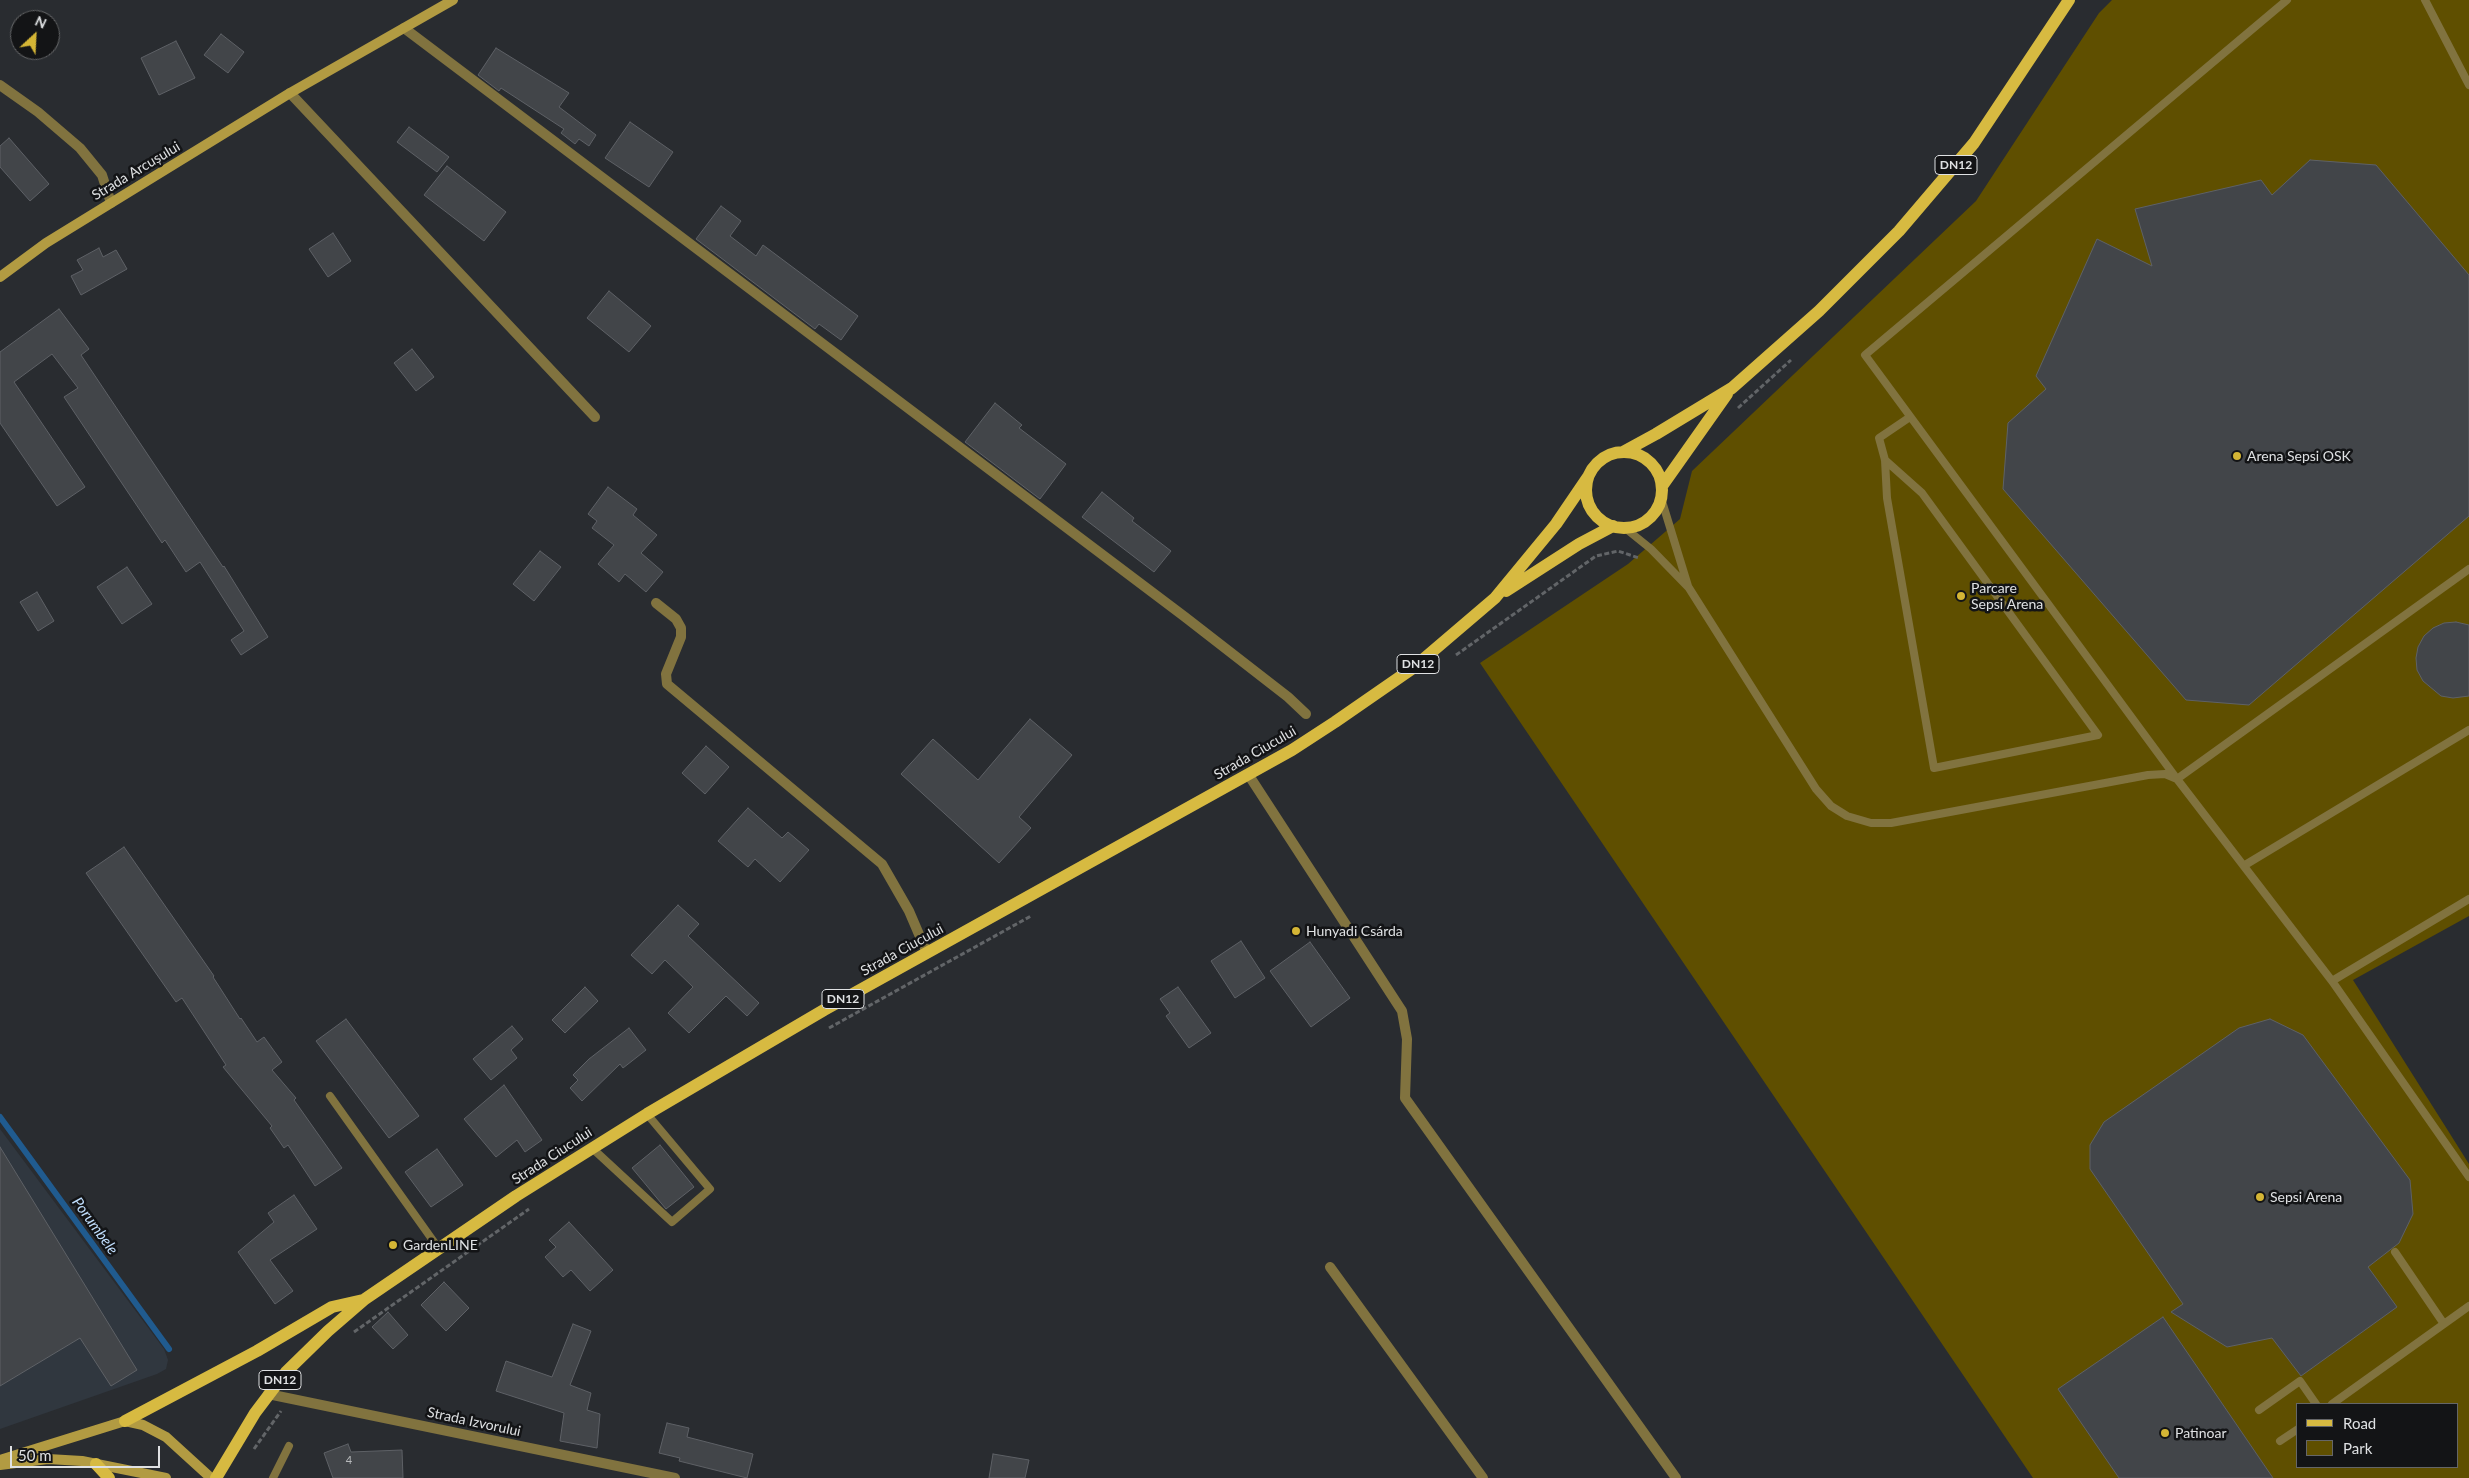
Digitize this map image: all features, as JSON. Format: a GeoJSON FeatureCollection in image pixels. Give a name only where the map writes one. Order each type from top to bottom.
{"type":"FeatureCollection","features":[{"type":"Feature","properties":{"kind":"main road","name":"Strada Arcușului"},"geometry":{"type":"LineString","coordinates":[[0,278],[46,243],[111,203],[290,94],[454,0]]}},
{"type":"Feature","properties":{"kind":"main road","name":"DN12"},"geometry":{"type":"LineString","coordinates":[[1623,452],[1732,388],[1819,311],[1928,200],[1988,123],[2069,0]]}},
{"type":"Feature","properties":{"kind":"main road","name":"DN12"},"geometry":{"type":"LineString","coordinates":[[1661,492],[1732,388]]}},
{"type":"Feature","properties":{"kind":"main road"},"geometry":{"type":"LineString","coordinates":[[1623,452],[1643,457],[1652,464],[1658,474],[1661,492],[1656,510],[1648,519],[1637,525],[1619,527],[1602,521],[1593,512],[1587,502],[1586,489],[1588,477],[1593,466],[1602,458],[1623,452]]}},
{"type":"Feature","properties":{"kind":"main road","name":"DN12"},"geometry":{"type":"LineString","coordinates":[[1495,598],[1556,524],[1588,477]]}},
{"type":"Feature","properties":{"kind":"main road","name":"DN12"},"geometry":{"type":"LineString","coordinates":[[1495,598],[1579,544],[1619,527]]}},
{"type":"Feature","properties":{"kind":"main road","name":"Strada Ciucului"},"geometry":{"type":"LineString","coordinates":[[365,1299],[438,1249],[647,1114],[824,1010],[1248,774],[1335,722],[1413,668],[1495,598]]}},
{"type":"Feature","properties":{"kind":"main road","name":"DN12"},"geometry":{"type":"LineString","coordinates":[[216,1478],[254,1413],[268,1394],[311,1346],[365,1299]]}},
{"type":"Feature","properties":{"kind":"main road"},"geometry":{"type":"LineString","coordinates":[[0,1460],[125,1421],[251,1354],[332,1307],[365,1299]]}},
{"type":"Feature","properties":{"kind":"main road"},"geometry":{"type":"LineString","coordinates":[[125,1421],[143,1425],[166,1437],[211,1478]]}},
{"type":"Feature","properties":{"kind":"main road"},"geometry":{"type":"LineString","coordinates":[[0,1465],[48,1459],[96,1464],[166,1478]]}},
{"type":"Feature","properties":{"kind":"main road"},"geometry":{"type":"LineString","coordinates":[[96,1464],[109,1478]]}},
{"type":"Feature","properties":{"kind":"street"},"geometry":{"type":"LineString","coordinates":[[404,28],[1185,617],[1288,697],[1306,714]]}},
{"type":"Feature","properties":{"kind":"street"},"geometry":{"type":"LineString","coordinates":[[0,85],[38,112],[80,148],[102,175],[111,203]]}},
{"type":"Feature","properties":{"kind":"street"},"geometry":{"type":"LineString","coordinates":[[290,94],[595,417]]}},
{"type":"Feature","properties":{"kind":"street"},"geometry":{"type":"LineString","coordinates":[[656,603],[676,619],[681,628],[681,637],[666,674],[667,684],[882,864],[909,911],[927,953]]}},
{"type":"Feature","properties":{"kind":"street"},"geometry":{"type":"LineString","coordinates":[[1248,774],[1402,1011],[1407,1039],[1405,1098],[1676,1478]]}},
{"type":"Feature","properties":{"kind":"street"},"geometry":{"type":"LineString","coordinates":[[1330,1267],[1483,1478]]}},
{"type":"Feature","properties":{"kind":"street","name":"Strada Izvorului"},"geometry":{"type":"LineString","coordinates":[[268,1394],[675,1478]]}},
{"type":"Feature","properties":{"kind":"lane"},"geometry":{"type":"LineString","coordinates":[[2287,0],[1865,355],[2177,778],[2332,981],[2469,1177]]}},
{"type":"Feature","properties":{"kind":"lane"},"geometry":{"type":"LineString","coordinates":[[2425,0],[2469,85]]}},
{"type":"Feature","properties":{"kind":"lane"},"geometry":{"type":"LineString","coordinates":[[1886,460],[1922,493],[2098,735],[1934,768],[1887,498],[1886,460],[1879,438],[1910,417]]}},
{"type":"Feature","properties":{"kind":"lane"},"geometry":{"type":"LineString","coordinates":[[1661,492],[1688,588]]}},
{"type":"Feature","properties":{"kind":"lane"},"geometry":{"type":"LineString","coordinates":[[1619,527],[1651,549],[1688,588],[1816,788],[1831,806],[1847,816],[1871,823],[1891,823],[2148,775],[2165,774],[2177,778]]}},
{"type":"Feature","properties":{"kind":"lane"},"geometry":{"type":"LineString","coordinates":[[2177,778],[2469,569]]}},
{"type":"Feature","properties":{"kind":"lane"},"geometry":{"type":"LineString","coordinates":[[2244,865],[2469,730]]}},
{"type":"Feature","properties":{"kind":"lane"},"geometry":{"type":"LineString","coordinates":[[2332,981],[2469,899]]}},
{"type":"Feature","properties":{"kind":"lane"},"geometry":{"type":"LineString","coordinates":[[330,1096],[438,1249]]}},
{"type":"Feature","properties":{"kind":"lane"},"geometry":{"type":"LineString","coordinates":[[592,1148],[672,1222],[710,1189],[647,1114]]}},
{"type":"Feature","properties":{"kind":"lane"},"geometry":{"type":"LineString","coordinates":[[2395,1252],[2444,1324]]}},
{"type":"Feature","properties":{"kind":"lane"},"geometry":{"type":"LineString","coordinates":[[2333,1403],[2469,1306]]}},
{"type":"Feature","properties":{"kind":"lane"},"geometry":{"type":"LineString","coordinates":[[2259,1410],[2300,1381],[2315,1403]]}},
{"type":"Feature","properties":{"kind":"lane"},"geometry":{"type":"LineString","coordinates":[[2280,1441],[2296,1430]]}},
{"type":"Feature","properties":{"kind":"lane"},"geometry":{"type":"LineString","coordinates":[[273,1478],[289,1446]]}},
{"type":"Feature","properties":{"kind":"path"},"geometry":{"type":"LineString","coordinates":[[1735,411],[1797,354]]}},
{"type":"Feature","properties":{"kind":"path"},"geometry":{"type":"LineString","coordinates":[[1452,658],[1596,556],[1618,551],[1647,561]]}},
{"type":"Feature","properties":{"kind":"path"},"geometry":{"type":"LineString","coordinates":[[828,1028],[1035,914]]}},
{"type":"Feature","properties":{"kind":"path"},"geometry":{"type":"LineString","coordinates":[[352,1334],[538,1203]]}},
{"type":"Feature","properties":{"kind":"path"},"geometry":{"type":"LineString","coordinates":[[251,1454],[285,1405]]}},
{"type":"Feature","properties":{"kind":"shaded area"},"geometry":{"type":"Polygon","coordinates":[[[0,1129],[164,1349],[168,1360],[166,1369],[157,1374],[0,1429],[0,1129]]]}},
{"type":"Feature","properties":{"kind":"green space"},"geometry":{"type":"Polygon","coordinates":[[[2112,0],[2469,0],[2469,916],[2353,980],[2469,1164],[2469,1478],[2033,1478],[1480,663],[1628,564],[1680,519],[1692,471],[1976,201],[2099,13],[2112,0]]]}},
{"type":"Feature","properties":{"kind":"building"},"geometry":{"type":"Polygon","coordinates":[[[221,34],[244,52],[228,73],[204,55],[221,34]]]}},
{"type":"Feature","properties":{"kind":"building"},"geometry":{"type":"Polygon","coordinates":[[[176,41],[195,78],[159,95],[141,58],[176,41]]]}},
{"type":"Feature","properties":{"kind":"building"},"geometry":{"type":"Polygon","coordinates":[[[496,48],[569,93],[559,107],[596,135],[589,146],[579,139],[575,144],[561,133],[564,129],[501,88],[499,91],[478,75],[496,48]]]}},
{"type":"Feature","properties":{"kind":"building"},"geometry":{"type":"Polygon","coordinates":[[[630,122],[673,152],[649,187],[605,158],[630,122]]]}},
{"type":"Feature","properties":{"kind":"building"},"geometry":{"type":"Polygon","coordinates":[[[409,127],[449,157],[437,172],[397,142],[409,127]]]}},
{"type":"Feature","properties":{"kind":"building"},"geometry":{"type":"Polygon","coordinates":[[[9,138],[49,184],[30,201],[0,167],[0,146],[9,138]]]}},
{"type":"Feature","properties":{"kind":"building","name":"Arena Sepsi OSK"},"geometry":{"type":"Polygon","coordinates":[[[2310,160],[2376,165],[2469,275],[2469,516],[2249,705],[2186,700],[2003,489],[2008,423],[2046,389],[2036,376],[2097,239],[2152,266],[2135,209],[2261,180],[2272,195],[2310,160]]]}},
{"type":"Feature","properties":{"kind":"building"},"geometry":{"type":"Polygon","coordinates":[[[447,166],[506,212],[484,241],[424,195],[447,166]]]}},
{"type":"Feature","properties":{"kind":"building"},"geometry":{"type":"Polygon","coordinates":[[[721,206],[741,221],[730,236],[756,256],[763,245],[858,316],[841,340],[819,324],[815,329],[696,239],[721,206]]]}},
{"type":"Feature","properties":{"kind":"building"},"geometry":{"type":"Polygon","coordinates":[[[333,233],[351,261],[328,277],[309,249],[333,233]]]}},
{"type":"Feature","properties":{"kind":"building"},"geometry":{"type":"Polygon","coordinates":[[[99,248],[103,257],[116,250],[127,269],[81,295],[71,276],[83,270],[77,260],[99,248]]]}},
{"type":"Feature","properties":{"kind":"building"},"geometry":{"type":"Polygon","coordinates":[[[609,291],[651,326],[629,352],[587,318],[609,291]]]}},
{"type":"Feature","properties":{"kind":"building"},"geometry":{"type":"Polygon","coordinates":[[[59,309],[89,349],[81,355],[224,566],[268,637],[241,655],[231,640],[244,631],[200,562],[186,572],[165,540],[162,543],[64,397],[78,388],[52,354],[14,382],[85,487],[57,506],[0,423],[0,352],[59,309]]]}},
{"type":"Feature","properties":{"kind":"building"},"geometry":{"type":"Polygon","coordinates":[[[412,349],[434,377],[416,391],[394,363],[412,349]]]}},
{"type":"Feature","properties":{"kind":"building"},"geometry":{"type":"Polygon","coordinates":[[[995,403],[1022,425],[1019,428],[1066,464],[1040,499],[965,442],[995,403]]]}},
{"type":"Feature","properties":{"kind":"building"},"geometry":{"type":"Polygon","coordinates":[[[608,487],[637,509],[633,515],[657,535],[641,553],[663,572],[646,592],[625,574],[619,582],[598,564],[614,545],[592,528],[597,521],[588,514],[608,487]]]}},
{"type":"Feature","properties":{"kind":"building"},"geometry":{"type":"Polygon","coordinates":[[[1102,492],[1134,518],[1132,521],[1171,551],[1154,572],[1082,517],[1102,492]]]}},
{"type":"Feature","properties":{"kind":"building"},"geometry":{"type":"Polygon","coordinates":[[[540,551],[561,567],[534,601],[513,584],[540,551]]]}},
{"type":"Feature","properties":{"kind":"building"},"geometry":{"type":"Polygon","coordinates":[[[127,567],[152,604],[122,624],[97,587],[127,567]]]}},
{"type":"Feature","properties":{"kind":"building"},"geometry":{"type":"Polygon","coordinates":[[[37,592],[54,621],[38,631],[20,602],[37,592]]]}},
{"type":"Feature","properties":{"kind":"building"},"geometry":{"type":"Polygon","coordinates":[[[2456,622],[2469,625],[2469,696],[2453,698],[2441,696],[2423,681],[2417,670],[2416,658],[2418,647],[2424,636],[2433,628],[2444,623],[2456,622]]]}},
{"type":"Feature","properties":{"kind":"building"},"geometry":{"type":"Polygon","coordinates":[[[1030,719],[1072,755],[1019,817],[1031,828],[999,863],[901,774],[933,739],[978,780],[1030,719]]]}},
{"type":"Feature","properties":{"kind":"building"},"geometry":{"type":"Polygon","coordinates":[[[706,746],[729,767],[705,794],[682,773],[706,746]]]}},
{"type":"Feature","properties":{"kind":"building"},"geometry":{"type":"Polygon","coordinates":[[[748,808],[782,838],[788,832],[809,850],[780,882],[755,859],[748,867],[718,841],[748,808]]]}},
{"type":"Feature","properties":{"kind":"building"},"geometry":{"type":"Polygon","coordinates":[[[124,847],[214,976],[240,1019],[257,1042],[264,1037],[282,1062],[272,1070],[296,1098],[294,1100],[342,1168],[315,1186],[288,1145],[284,1148],[270,1128],[272,1126],[223,1067],[226,1065],[182,998],[176,1002],[86,873],[124,847]]]}},
{"type":"Feature","properties":{"kind":"building"},"geometry":{"type":"Polygon","coordinates":[[[678,905],[699,924],[688,936],[759,1003],[747,1016],[726,996],[689,1033],[668,1013],[693,987],[665,960],[652,974],[631,955],[678,905]]]}},
{"type":"Feature","properties":{"kind":"building"},"geometry":{"type":"Polygon","coordinates":[[[1241,941],[1265,978],[1235,998],[1211,961],[1241,941]]]}},
{"type":"Feature","properties":{"kind":"building"},"geometry":{"type":"Polygon","coordinates":[[[1310,942],[1350,998],[1311,1027],[1270,971],[1310,942]]]}},
{"type":"Feature","properties":{"kind":"building"},"geometry":{"type":"Polygon","coordinates":[[[585,987],[598,1001],[565,1033],[552,1020],[585,987]]]}},
{"type":"Feature","properties":{"kind":"building"},"geometry":{"type":"Polygon","coordinates":[[[1178,987],[1211,1033],[1189,1048],[1166,1016],[1170,1013],[1160,999],[1178,987]]]}},
{"type":"Feature","properties":{"kind":"building"},"geometry":{"type":"Polygon","coordinates":[[[346,1019],[419,1116],[389,1138],[316,1041],[346,1019]]]}},
{"type":"Feature","properties":{"kind":"building","name":"Sepsi Arena"},"geometry":{"type":"Polygon","coordinates":[[[2270,1019],[2303,1035],[2410,1180],[2413,1214],[2399,1243],[2368,1267],[2397,1307],[2301,1376],[2272,1338],[2227,1347],[2171,1312],[2183,1304],[2090,1169],[2090,1145],[2104,1122],[2239,1028],[2270,1019]]]}},
{"type":"Feature","properties":{"kind":"building"},"geometry":{"type":"Polygon","coordinates":[[[512,1026],[523,1039],[511,1050],[517,1058],[491,1080],[473,1059],[512,1026]]]}},
{"type":"Feature","properties":{"kind":"building"},"geometry":{"type":"Polygon","coordinates":[[[629,1028],[646,1050],[623,1068],[620,1064],[582,1101],[570,1088],[578,1080],[573,1075],[589,1059],[629,1028]]]}},
{"type":"Feature","properties":{"kind":"building"},"geometry":{"type":"Polygon","coordinates":[[[504,1085],[542,1140],[525,1152],[517,1140],[496,1157],[464,1119],[504,1085]]]}},
{"type":"Feature","properties":{"kind":"building"},"geometry":{"type":"Polygon","coordinates":[[[660,1145],[694,1187],[666,1209],[632,1168],[660,1145]]]}},
{"type":"Feature","properties":{"kind":"building"},"geometry":{"type":"Polygon","coordinates":[[[0,1147],[137,1370],[111,1386],[80,1338],[0,1386],[0,1147]]]}},
{"type":"Feature","properties":{"kind":"building"},"geometry":{"type":"Polygon","coordinates":[[[437,1149],[463,1185],[431,1207],[405,1172],[437,1149]]]}},
{"type":"Feature","properties":{"kind":"building"},"geometry":{"type":"Polygon","coordinates":[[[294,1195],[317,1229],[270,1260],[293,1291],[275,1304],[238,1252],[274,1222],[268,1213],[294,1195]]]}},
{"type":"Feature","properties":{"kind":"building"},"geometry":{"type":"Polygon","coordinates":[[[569,1222],[613,1270],[590,1291],[571,1270],[563,1277],[545,1257],[556,1247],[549,1240],[569,1222]]]}},
{"type":"Feature","properties":{"kind":"building"},"geometry":{"type":"Polygon","coordinates":[[[444,1282],[469,1308],[446,1331],[421,1305],[444,1282]]]}},
{"type":"Feature","properties":{"kind":"building"},"geometry":{"type":"Polygon","coordinates":[[[388,1312],[408,1335],[393,1349],[372,1327],[388,1312]]]}},
{"type":"Feature","properties":{"kind":"building","name":"Patinoar"},"geometry":{"type":"Polygon","coordinates":[[[2163,1317],[2273,1478],[2119,1478],[2058,1389],[2163,1317]]]}},
{"type":"Feature","properties":{"kind":"building"},"geometry":{"type":"Polygon","coordinates":[[[573,1324],[591,1331],[570,1385],[591,1393],[587,1410],[600,1414],[597,1448],[560,1441],[564,1413],[496,1391],[506,1361],[552,1377],[573,1324]]]}},
{"type":"Feature","properties":{"kind":"building"},"geometry":{"type":"Polygon","coordinates":[[[667,1423],[689,1428],[687,1437],[753,1454],[747,1478],[679,1461],[680,1458],[659,1453],[667,1423]]]}},
{"type":"Feature","properties":{"kind":"building"},"geometry":{"type":"Polygon","coordinates":[[[348,1444],[351,1452],[402,1450],[403,1478],[333,1478],[324,1453],[348,1444]]]}},
{"type":"Feature","properties":{"kind":"building"},"geometry":{"type":"Polygon","coordinates":[[[993,1454],[1029,1460],[1025,1478],[989,1478],[993,1454]]]}},
{"type":"Feature","properties":{"kind":"waterway","name":"Porumbele"},"geometry":{"type":"LineString","coordinates":[[0,1117],[169,1349]]}},
{"type":"Feature","properties":{"kind":"place","name":"Arena Sepsi OSK"},"geometry":{"type":"Point","coordinates":[2237,456]}},
{"type":"Feature","properties":{"kind":"place","name":"Parcare Sepsi Arena"},"geometry":{"type":"Point","coordinates":[1961,596]}},
{"type":"Feature","properties":{"kind":"place","name":"Hunyadi Csárda"},"geometry":{"type":"Point","coordinates":[1296,931]}},
{"type":"Feature","properties":{"kind":"place","name":"Sepsi Arena"},"geometry":{"type":"Point","coordinates":[2260,1197]}},
{"type":"Feature","properties":{"kind":"place","name":"GardenLINE"},"geometry":{"type":"Point","coordinates":[393,1245]}},
{"type":"Feature","properties":{"kind":"place","name":"Patinoar"},"geometry":{"type":"Point","coordinates":[2165,1433]}}]}
